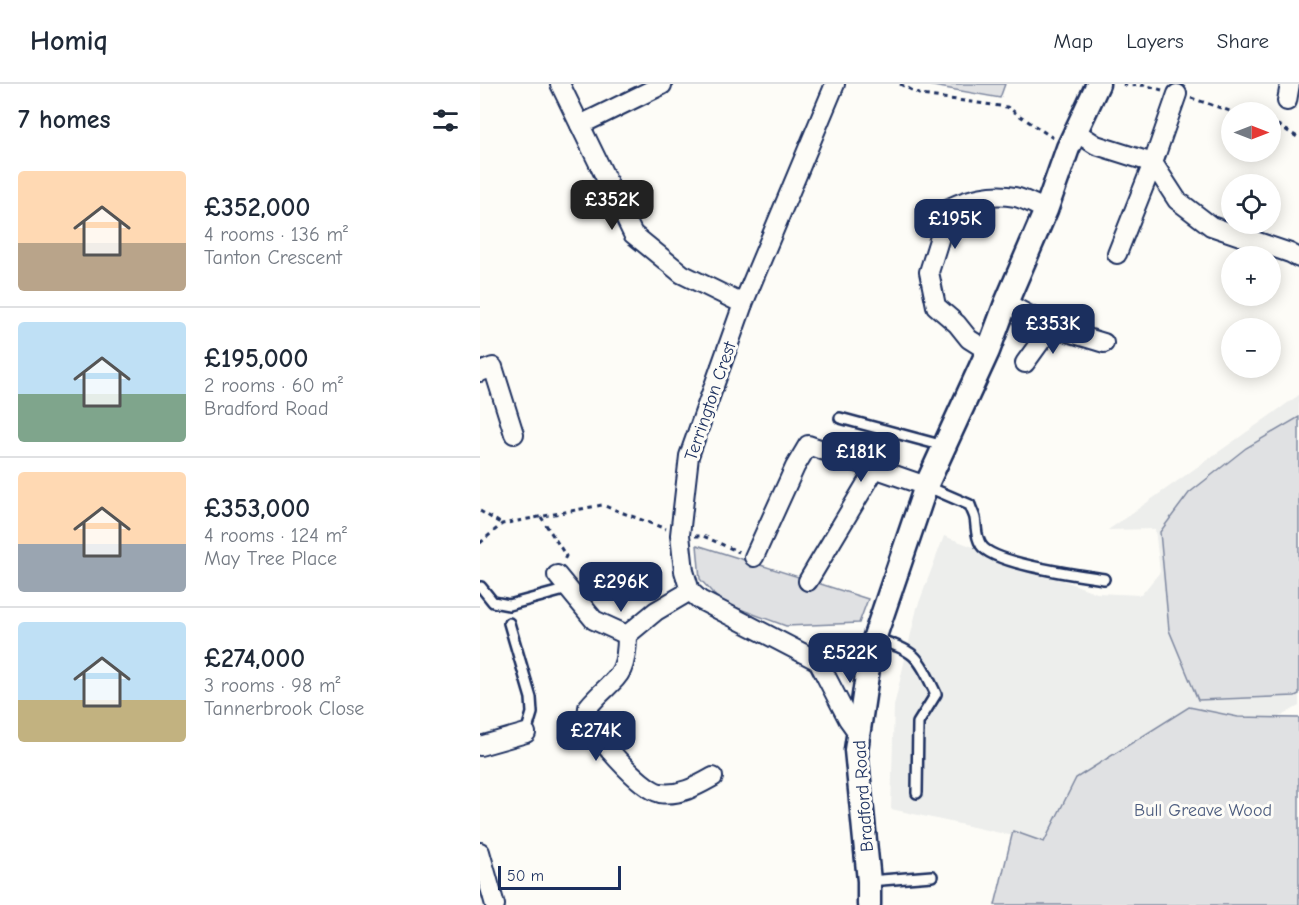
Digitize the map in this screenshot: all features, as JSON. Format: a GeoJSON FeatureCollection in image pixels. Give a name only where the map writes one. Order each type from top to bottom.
{"type":"FeatureCollection","features":[{"type":"Feature","properties":{"kind":"street"},"geometry":{"type":"LineString","coordinates":[[560,84],[633,234],[682,274],[743,304]]}},
{"type":"Feature","properties":{"kind":"street","name":"Terrington Crest"},"geometry":{"type":"LineString","coordinates":[[690,591],[684,571],[680,534],[689,456],[743,304],[835,84]]}},
{"type":"Feature","properties":{"kind":"street","name":"Bradford Road"},"geometry":{"type":"LineString","coordinates":[[870,905],[870,881],[856,750],[872,643],[926,486],[988,351],[1072,140],[1098,84]]}},
{"type":"Feature","properties":{"kind":"street"},"geometry":{"type":"LineString","coordinates":[[580,125],[662,85]]}},
{"type":"Feature","properties":{"kind":"street"},"geometry":{"type":"LineString","coordinates":[[1117,254],[1177,94]]}},
{"type":"Feature","properties":{"kind":"street"},"geometry":{"type":"LineString","coordinates":[[1072,140],[1153,163],[1177,200],[1211,226],[1299,258]]}},
{"type":"Feature","properties":{"kind":"street"},"geometry":{"type":"LineString","coordinates":[[988,351],[969,339],[957,324],[936,306],[929,272],[949,208],[978,197],[1016,197],[1046,210]]}},
{"type":"Feature","properties":{"kind":"street"},"geometry":{"type":"LineString","coordinates":[[1006,303],[1051,327],[1104,343]]}},
{"type":"Feature","properties":{"kind":"street"},"geometry":{"type":"LineString","coordinates":[[1025,363],[1051,327]]}},
{"type":"Feature","properties":{"kind":"street"},"geometry":{"type":"LineString","coordinates":[[480,372],[494,368],[514,434]]}},
{"type":"Feature","properties":{"kind":"street"},"geometry":{"type":"LineString","coordinates":[[754,557],[795,467],[808,445],[926,486]]}},
{"type":"Feature","properties":{"kind":"street"},"geometry":{"type":"LineString","coordinates":[[808,581],[875,469]]}},
{"type":"Feature","properties":{"kind":"street"},"geometry":{"type":"LineString","coordinates":[[563,582],[594,620],[627,635]]}},
{"type":"Feature","properties":{"kind":"street"},"geometry":{"type":"LineString","coordinates":[[627,635],[656,611],[690,591],[700,600],[818,661],[848,719],[858,733]]}},
{"type":"Feature","properties":{"kind":"street"},"geometry":{"type":"LineString","coordinates":[[627,635],[627,656],[621,673],[588,707],[587,714],[592,725],[614,755],[649,789],[662,793],[674,793],[692,789],[713,777]]}},
{"type":"Feature","properties":{"kind":"street"},"geometry":{"type":"LineString","coordinates":[[818,661],[872,643]]}},
{"type":"Feature","properties":{"kind":"street"},"geometry":{"type":"LineString","coordinates":[[480,746],[526,733]]}},
{"type":"Feature","properties":{"kind":"street"},"geometry":{"type":"LineString","coordinates":[[480,852],[495,905]]}},
{"type":"Feature","properties":{"kind":"lane"},"geometry":{"type":"LineString","coordinates":[[840,418],[944,446]]}},
{"type":"Feature","properties":{"kind":"lane"},"geometry":{"type":"LineString","coordinates":[[926,486],[970,505],[975,517],[975,532],[982,547],[998,556],[1019,563],[1104,579]]}},
{"type":"Feature","properties":{"kind":"lane"},"geometry":{"type":"LineString","coordinates":[[481,587],[493,602],[509,605],[563,582]]}},
{"type":"Feature","properties":{"kind":"lane"},"geometry":{"type":"LineString","coordinates":[[509,623],[531,698],[532,713],[526,733]]}},
{"type":"Feature","properties":{"kind":"lane"},"geometry":{"type":"LineString","coordinates":[[872,643],[904,648],[920,661],[936,694],[918,723],[917,792]]}},
{"type":"Feature","properties":{"kind":"lane"},"geometry":{"type":"LineString","coordinates":[[870,881],[932,876]]}},
{"type":"Feature","properties":{"kind":"path"},"geometry":{"type":"LineString","coordinates":[[900,84],[921,95],[1007,107],[1072,140]]}},
{"type":"Feature","properties":{"kind":"path"},"geometry":{"type":"LineString","coordinates":[[1281,127],[1299,138]]}},
{"type":"Feature","properties":{"kind":"path"},"geometry":{"type":"LineString","coordinates":[[480,543],[502,524],[602,505],[680,534],[703,536],[731,550],[754,557]]}},
{"type":"Feature","properties":{"kind":"path"},"geometry":{"type":"LineString","coordinates":[[480,512],[502,524]]}},
{"type":"Feature","properties":{"kind":"path"},"geometry":{"type":"LineString","coordinates":[[541,517],[566,556],[563,582]]}},
{"type":"Feature","properties":{"kind":"shaded area"},"geometry":{"type":"Polygon","coordinates":[[[1299,395],[1299,706],[1050,844],[891,809],[894,706],[917,608],[944,536],[1097,593],[1141,595],[1160,572],[1155,529],[1108,530],[1299,395]]]}},
{"type":"Feature","properties":{"kind":"green space"},"geometry":{"type":"Polygon","coordinates":[[[922,84],[1005,84],[1000,98],[922,84]]]}},
{"type":"Feature","properties":{"kind":"green space"},"geometry":{"type":"Polygon","coordinates":[[[1299,417],[1299,694],[1198,700],[1169,630],[1160,532],[1189,493],[1246,448],[1299,417]]]}},
{"type":"Feature","properties":{"kind":"green space"},"geometry":{"type":"Polygon","coordinates":[[[697,545],[868,599],[859,623],[786,626],[721,602],[700,579],[697,545]]]}},
{"type":"Feature","properties":{"kind":"green space","name":"Bull Greave Wood"},"geometry":{"type":"Polygon","coordinates":[[[1189,707],[1238,717],[1299,718],[1299,905],[995,905],[1013,831],[1044,842],[1076,778],[1189,707]]]}}]}
